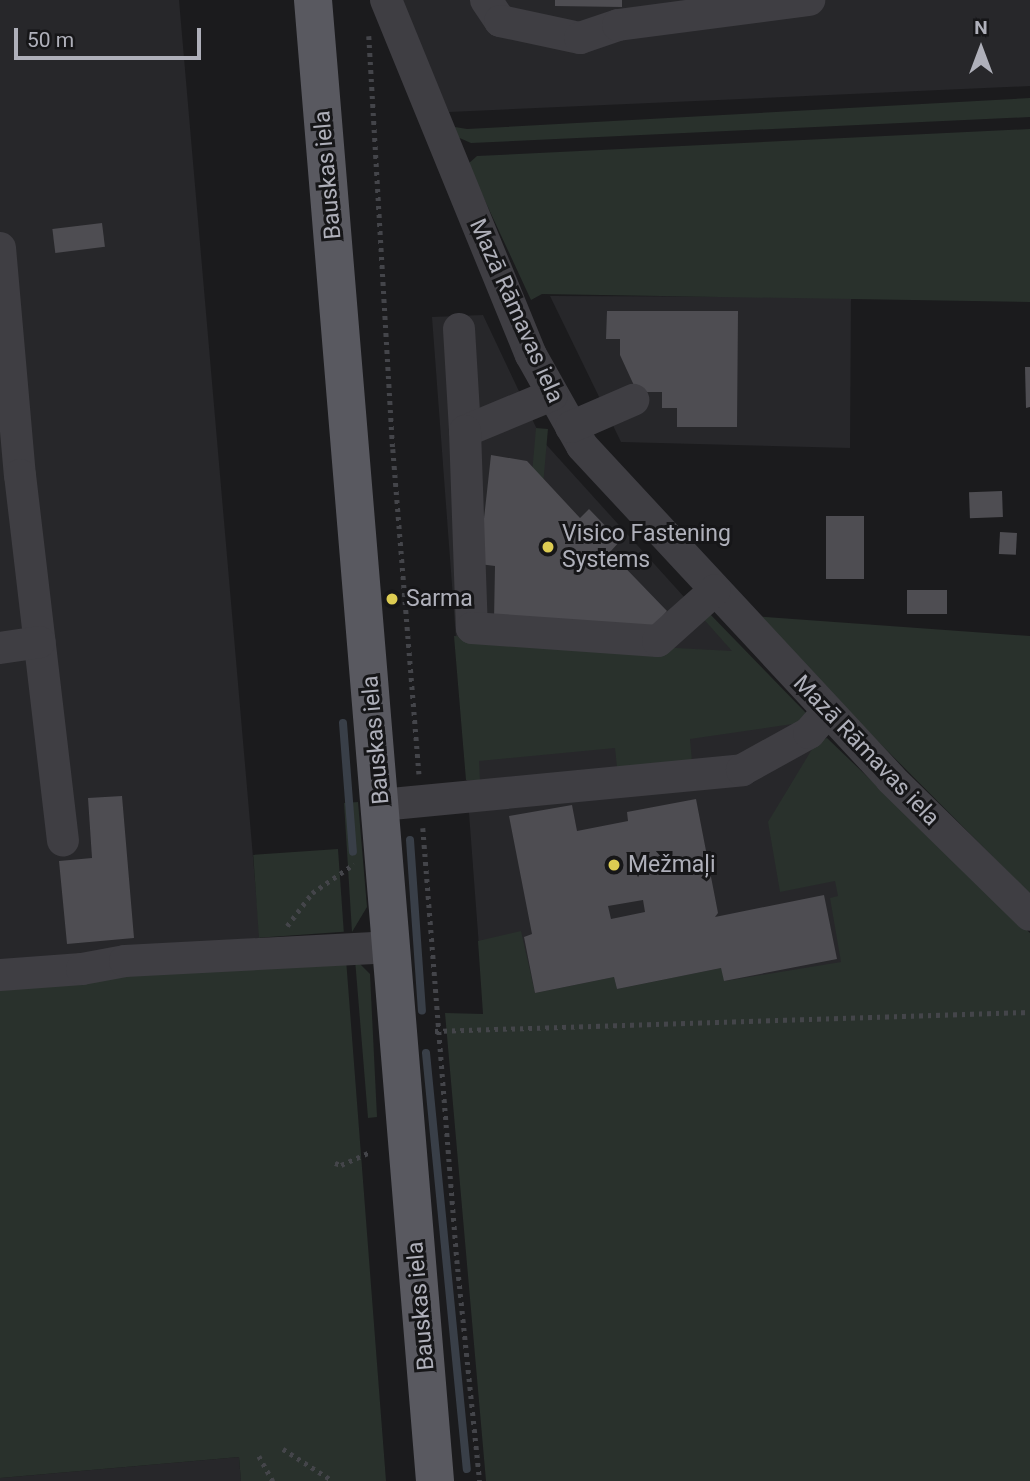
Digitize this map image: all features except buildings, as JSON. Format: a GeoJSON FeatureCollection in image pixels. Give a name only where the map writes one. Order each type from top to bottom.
{"type":"FeatureCollection","features":[{"type":"Feature","properties":{"kind":"main road","name":"Bauskas iela"},"geometry":{"type":"LineString","coordinates":[[313,0],[385,843],[435,1481]]}},
{"type":"Feature","properties":{"kind":"street","name":"Mazā Rāmavas iela"},"geometry":{"type":"LineString","coordinates":[[386,0],[526,343],[552,396],[582,446],[828,711],[1030,915]]}},
{"type":"Feature","properties":{"kind":"street"},"geometry":{"type":"LineString","coordinates":[[486,0],[500,21],[580,38],[668,9],[806,0]]}},
{"type":"Feature","properties":{"kind":"street"},"geometry":{"type":"LineString","coordinates":[[0,248],[10,484],[40,642],[63,840]]}},
{"type":"Feature","properties":{"kind":"street"},"geometry":{"type":"LineString","coordinates":[[459,329],[472,628],[658,641],[715,590]]}},
{"type":"Feature","properties":{"kind":"street"},"geometry":{"type":"LineString","coordinates":[[465,431],[552,396]]}},
{"type":"Feature","properties":{"kind":"street"},"geometry":{"type":"LineString","coordinates":[[571,428],[633,400]]}},
{"type":"Feature","properties":{"kind":"street"},"geometry":{"type":"LineString","coordinates":[[0,648],[40,642]]}},
{"type":"Feature","properties":{"kind":"street"},"geometry":{"type":"LineString","coordinates":[[381,805],[742,769],[809,733],[828,711]]}},
{"type":"Feature","properties":{"kind":"street"},"geometry":{"type":"LineString","coordinates":[[0,975],[82,970],[125,961],[393,947]]}},
{"type":"Feature","properties":{"kind":"path"},"geometry":{"type":"LineString","coordinates":[[368,27],[405,609],[437,1031],[480,1481]]}},
{"type":"Feature","properties":{"kind":"path"},"geometry":{"type":"LineString","coordinates":[[393,610],[405,609]]}},
{"type":"Feature","properties":{"kind":"path"},"geometry":{"type":"LineString","coordinates":[[271,954],[312,892],[385,843]]}},
{"type":"Feature","properties":{"kind":"path"},"geometry":{"type":"LineString","coordinates":[[399,1033],[1030,1012]]}},
{"type":"Feature","properties":{"kind":"path"},"geometry":{"type":"LineString","coordinates":[[335,1163],[341,1165],[368,1153]]}},
{"type":"Feature","properties":{"kind":"path"},"geometry":{"type":"LineString","coordinates":[[283,1449],[333,1481]]}},
{"type":"Feature","properties":{"kind":"path"},"geometry":{"type":"LineString","coordinates":[[259,1456],[273,1481]]}},
{"type":"Feature","properties":{"kind":"shaded area"},"geometry":{"type":"Polygon","coordinates":[[[0,0],[179,0],[260,938],[0,961],[0,0]]]}},
{"type":"Feature","properties":{"kind":"shaded area"},"geometry":{"type":"Polygon","coordinates":[[[400,0],[1030,0],[1030,86],[449,112],[400,0]]]}},
{"type":"Feature","properties":{"kind":"shaded area"},"geometry":{"type":"Polygon","coordinates":[[[1030,98],[1030,117],[471,143],[455,136],[449,126],[467,129],[1030,98]]]}},
{"type":"Feature","properties":{"kind":"shaded area"},"geometry":{"type":"Polygon","coordinates":[[[1030,129],[1030,302],[542,294],[531,300],[468,164],[477,156],[1030,129]]]}},
{"type":"Feature","properties":{"kind":"shaded area"},"geometry":{"type":"Polygon","coordinates":[[[550,296],[851,297],[850,448],[621,442],[550,296]]]}},
{"type":"Feature","properties":{"kind":"shaded area"},"geometry":{"type":"Polygon","coordinates":[[[483,315],[542,440],[733,651],[1030,947],[484,1014],[432,317],[483,315]]]}},
{"type":"Feature","properties":{"kind":"shaded area"},"geometry":{"type":"Polygon","coordinates":[[[536,428],[548,429],[528,660],[516,659],[536,428]]]}},
{"type":"Feature","properties":{"kind":"shaded area"},"geometry":{"type":"Polygon","coordinates":[[[708,612],[806,713],[799,723],[690,739],[692,761],[617,767],[615,748],[479,761],[480,780],[466,780],[454,636],[732,651],[699,614],[708,612]]]}},
{"type":"Feature","properties":{"kind":"shaded area"},"geometry":{"type":"Polygon","coordinates":[[[753,616],[1030,636],[1030,893],[1020,884],[753,616]]]}},
{"type":"Feature","properties":{"kind":"shaded area"},"geometry":{"type":"Polygon","coordinates":[[[827,738],[1030,933],[1030,1481],[486,1481],[445,1013],[483,1014],[478,941],[521,931],[535,993],[614,977],[617,989],[721,968],[725,981],[841,962],[830,898],[838,896],[835,881],[780,892],[768,822],[817,741],[827,738]]]}},
{"type":"Feature","properties":{"kind":"shaded area"},"geometry":{"type":"Polygon","coordinates":[[[358,802],[367,907],[352,932],[344,803],[358,802]]]}},
{"type":"Feature","properties":{"kind":"shaded area"},"geometry":{"type":"Polygon","coordinates":[[[338,849],[344,932],[259,938],[253,855],[338,849]]]}},
{"type":"Feature","properties":{"kind":"shaded area"},"geometry":{"type":"Polygon","coordinates":[[[346,959],[386,1481],[241,1481],[239,1457],[0,1478],[0,962],[346,959]]]}},
{"type":"Feature","properties":{"kind":"shaded area"},"geometry":{"type":"Polygon","coordinates":[[[355,959],[370,974],[377,1117],[368,1118],[355,959]]]}},
{"type":"Feature","properties":{"kind":"shaded area"},"geometry":{"type":"Polygon","coordinates":[[[239,1457],[241,1481],[0,1481],[0,1478],[239,1457]]]}},
{"type":"Feature","properties":{"kind":"waterway"},"geometry":{"type":"LineString","coordinates":[[343,723],[353,852]]}},
{"type":"Feature","properties":{"kind":"waterway"},"geometry":{"type":"LineString","coordinates":[[410,840],[422,1011]]}},
{"type":"Feature","properties":{"kind":"waterway"},"geometry":{"type":"LineString","coordinates":[[426,1053],[467,1469]]}},
{"type":"Feature","properties":{"kind":"place","name":"Visico Fastening Systems"},"geometry":{"type":"Point","coordinates":[548,547]}},
{"type":"Feature","properties":{"kind":"place","name":"Sarma"},"geometry":{"type":"Point","coordinates":[392,599]}},
{"type":"Feature","properties":{"kind":"place","name":"Mežmaļi"},"geometry":{"type":"Point","coordinates":[614,865]}}]}
